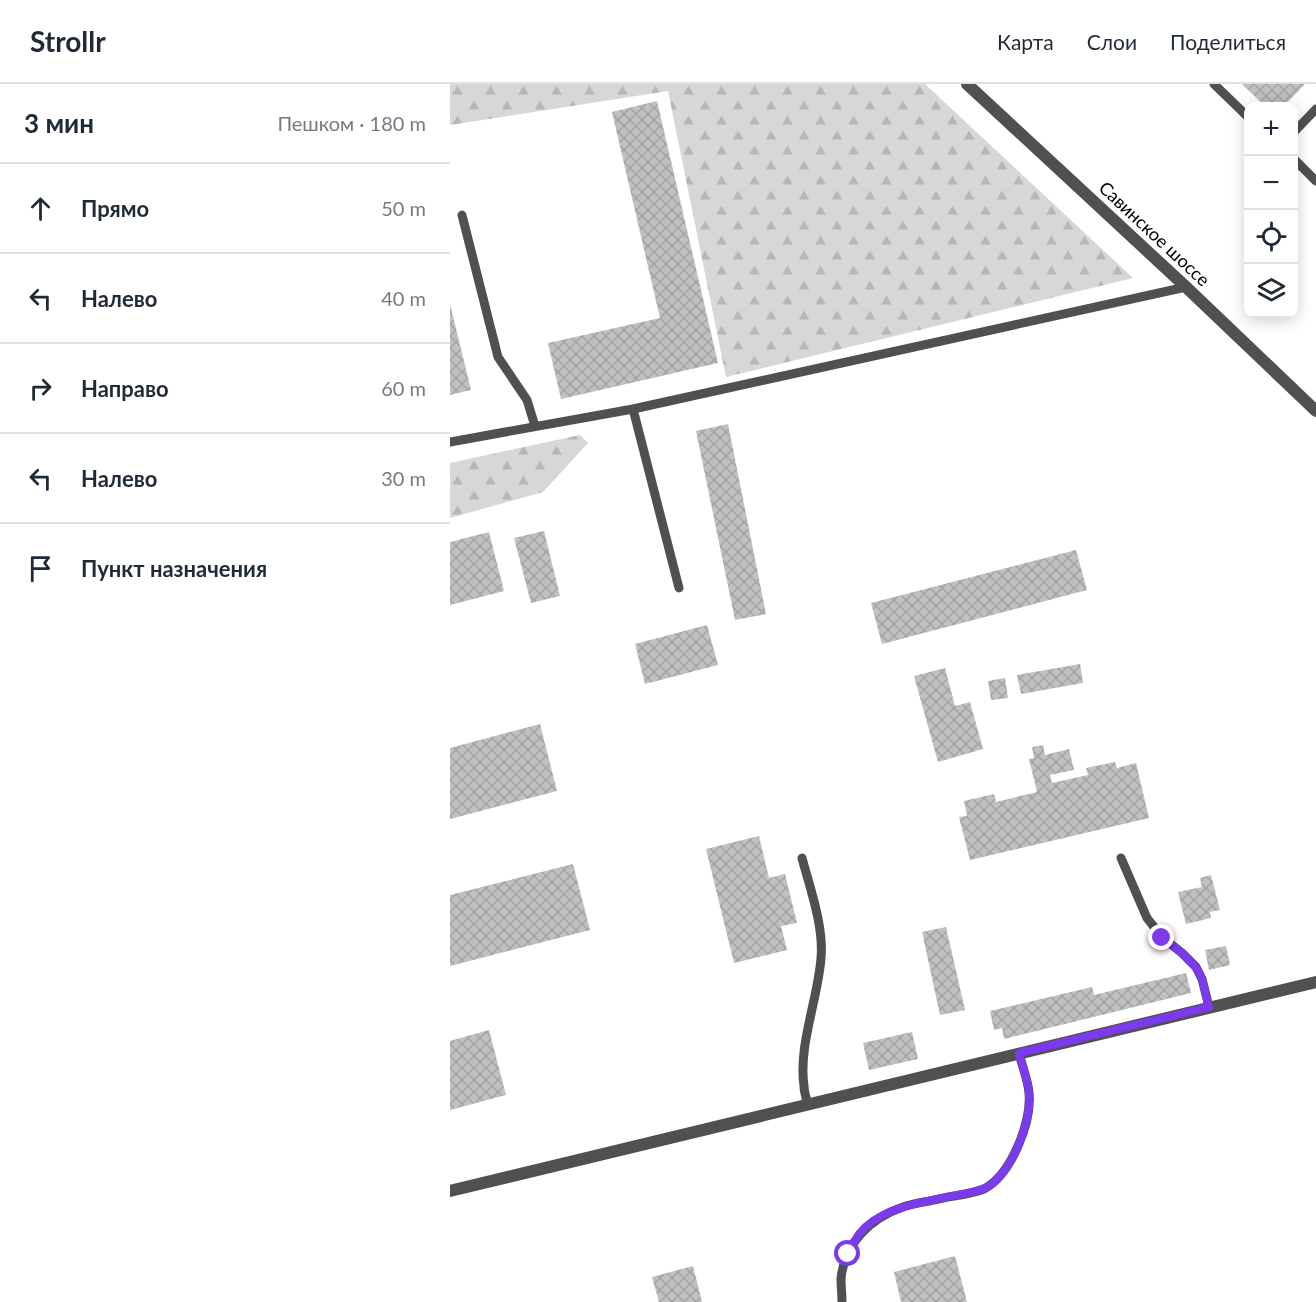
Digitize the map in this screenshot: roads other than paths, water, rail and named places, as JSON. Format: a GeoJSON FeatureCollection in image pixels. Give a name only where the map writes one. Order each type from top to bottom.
{"type":"FeatureCollection","features":[{"type":"Feature","properties":{"kind":"street","name":"Савинское шоссе"},"geometry":{"type":"LineString","coordinates":[[967,84],[1316,411]]}},
{"type":"Feature","properties":{"kind":"street"},"geometry":{"type":"LineString","coordinates":[[450,1191],[1316,982]]}},
{"type":"Feature","properties":{"kind":"lane"},"geometry":{"type":"LineString","coordinates":[[1214,84],[1244,113]]}},
{"type":"Feature","properties":{"kind":"lane"},"geometry":{"type":"LineString","coordinates":[[1298,127],[1316,109]]}},
{"type":"Feature","properties":{"kind":"lane"},"geometry":{"type":"LineString","coordinates":[[1298,164],[1316,181]]}},
{"type":"Feature","properties":{"kind":"lane"},"geometry":{"type":"LineString","coordinates":[[462,215],[498,357],[527,400],[535,426]]}},
{"type":"Feature","properties":{"kind":"lane"},"geometry":{"type":"LineString","coordinates":[[450,442],[633,409],[1186,288]]}},
{"type":"Feature","properties":{"kind":"lane"},"geometry":{"type":"LineString","coordinates":[[633,409],[679,588]]}},
{"type":"Feature","properties":{"kind":"lane"},"geometry":{"type":"LineString","coordinates":[[802,858],[820,932],[822,956],[803,1066],[808,1104]]}},
{"type":"Feature","properties":{"kind":"lane"},"geometry":{"type":"LineString","coordinates":[[1121,858],[1147,918],[1162,938],[1196,967],[1202,979],[1209,1007]]}},
{"type":"Feature","properties":{"kind":"lane"},"geometry":{"type":"LineString","coordinates":[[842,1302],[841,1278],[848,1254],[860,1233],[877,1219],[903,1207],[983,1189],[996,1180],[1009,1165],[1022,1136],[1029,1111],[1029,1093],[1019,1053]]}}]}
